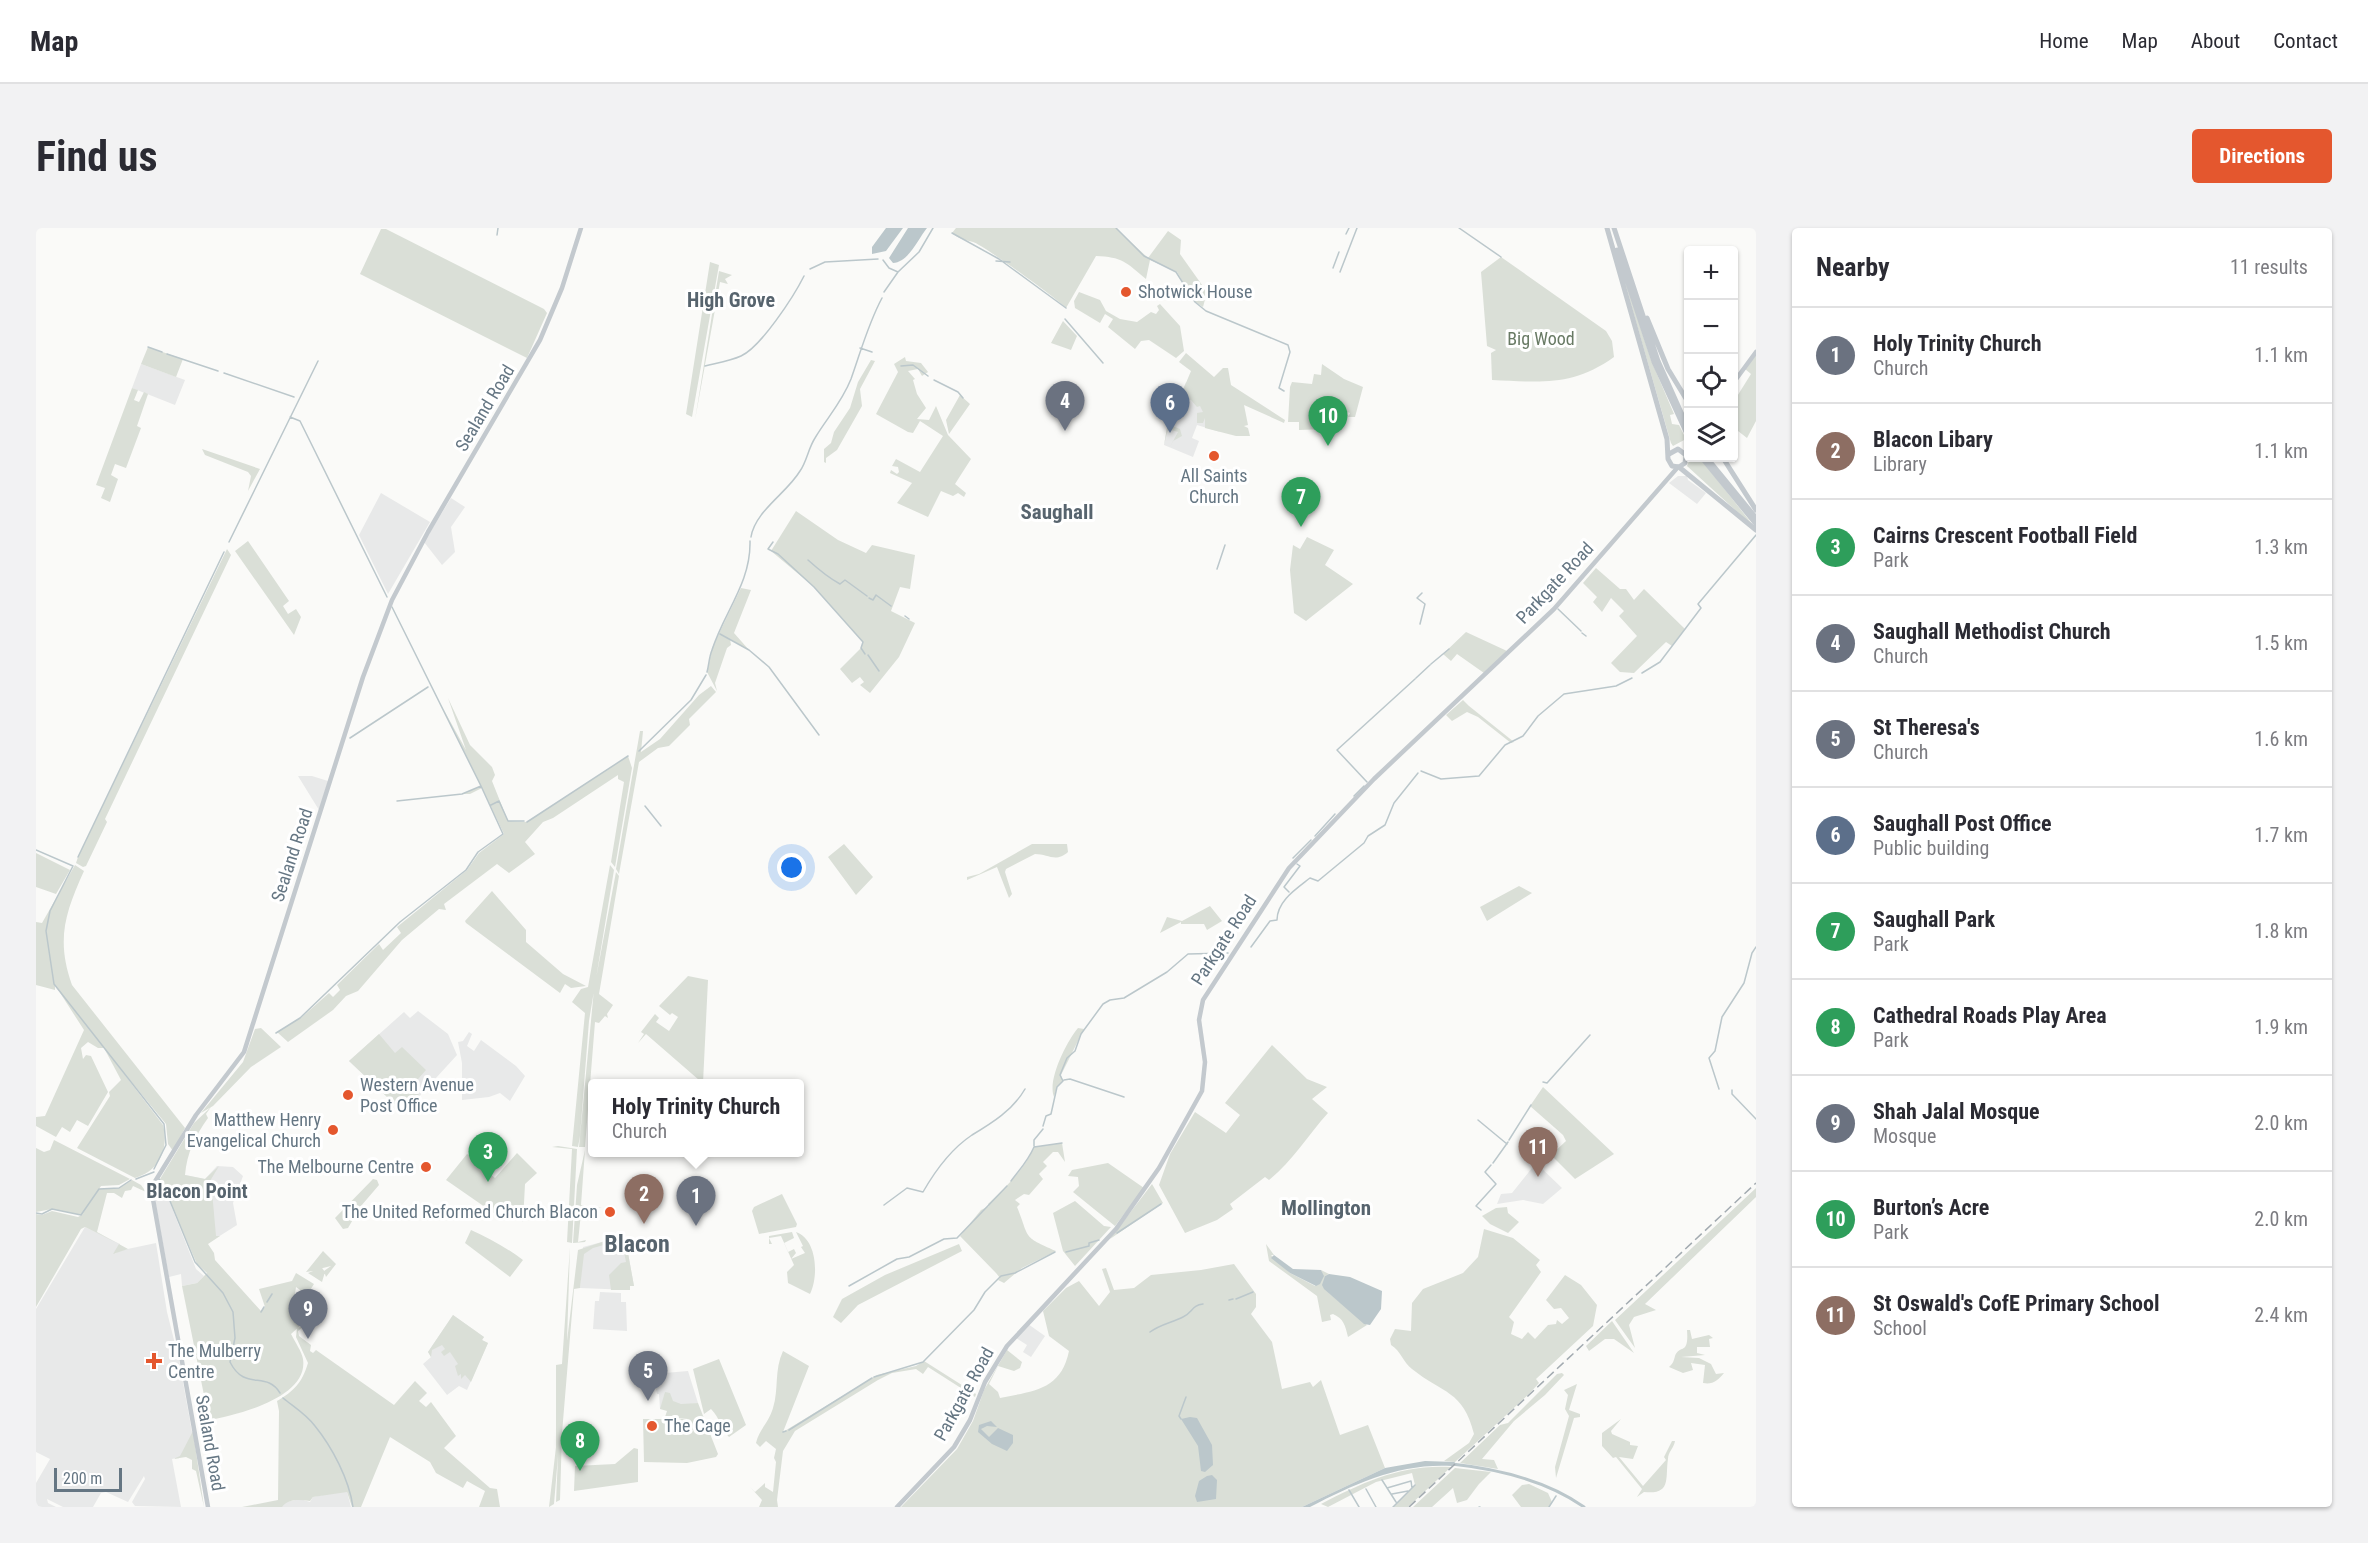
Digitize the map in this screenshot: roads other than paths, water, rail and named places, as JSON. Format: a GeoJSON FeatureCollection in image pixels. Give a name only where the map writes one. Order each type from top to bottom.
{"type":"FeatureCollection","features":[{"type":"Feature","properties":{"kind":"highway"},"geometry":{"type":"LineString","coordinates":[[1611,228],[1666,364],[1684,394]]}},
{"type":"Feature","properties":{"kind":"highway"},"geometry":{"type":"LineString","coordinates":[[1611,228],[1654,362],[1684,425]]}},
{"type":"Feature","properties":{"kind":"highway"},"geometry":{"type":"LineString","coordinates":[[1611,228],[1668,439],[1669,463],[1679,467],[1756,530]]}},
{"type":"Feature","properties":{"kind":"highway"},"geometry":{"type":"LineString","coordinates":[[1629,275],[1662,373],[1684,418]]}},
{"type":"Feature","properties":{"kind":"highway"},"geometry":{"type":"LineString","coordinates":[[1669,454],[1684,445]]}},
{"type":"Feature","properties":{"kind":"highway"},"geometry":{"type":"LineString","coordinates":[[1678,449],[1684,454]]}},
{"type":"Feature","properties":{"kind":"highway"},"geometry":{"type":"LineString","coordinates":[[1679,467],[1685,462]]}},
{"type":"Feature","properties":{"kind":"highway"},"geometry":{"type":"LineString","coordinates":[[1705,462],[1756,524]]}},
{"type":"Feature","properties":{"kind":"highway"},"geometry":{"type":"LineString","coordinates":[[1710,462],[1756,518]]}},
{"type":"Feature","properties":{"kind":"highway"},"geometry":{"type":"LineString","coordinates":[[1726,462],[1756,510]]}},
{"type":"Feature","properties":{"kind":"main road","name":"Sealand Road"},"geometry":{"type":"LineString","coordinates":[[208,1507],[151,1188],[191,1123],[244,1052],[363,677],[392,600],[428,532],[540,340],[562,288],[581,228]]}},
{"type":"Feature","properties":{"kind":"main road"},"geometry":{"type":"LineString","coordinates":[[1738,376],[1756,352]]}},
{"type":"Feature","properties":{"kind":"main road","name":"Parkgate Road"},"geometry":{"type":"LineString","coordinates":[[1666,479],[1669,463]]}},
{"type":"Feature","properties":{"kind":"main road","name":"Parkgate Road"},"geometry":{"type":"LineString","coordinates":[[897,1507],[954,1447],[970,1420],[985,1382],[1007,1346],[1116,1229],[1152,1180],[1202,1091],[1205,1062],[1199,1020],[1203,1000],[1289,868],[1374,779],[1554,609],[1636,519],[1666,479],[1679,467]]}},
{"type":"Feature","properties":{"kind":"waterway"},"geometry":{"type":"LineString","coordinates":[[497,235],[498,228]]}},
{"type":"Feature","properties":{"kind":"waterway"},"geometry":{"type":"LineString","coordinates":[[898,272],[919,252],[933,228]]}},
{"type":"Feature","properties":{"kind":"waterway"},"geometry":{"type":"LineString","coordinates":[[1116,228],[1144,256],[1176,272],[1195,302],[1206,311],[1288,345],[1290,352],[1279,388],[1284,391]]}},
{"type":"Feature","properties":{"kind":"waterway"},"geometry":{"type":"LineString","coordinates":[[1346,234],[1349,228]]}},
{"type":"Feature","properties":{"kind":"waterway"},"geometry":{"type":"LineString","coordinates":[[1340,272],[1357,228]]}},
{"type":"Feature","properties":{"kind":"waterway"},"geometry":{"type":"LineString","coordinates":[[1459,228],[1501,257]]}},
{"type":"Feature","properties":{"kind":"waterway"},"geometry":{"type":"LineString","coordinates":[[952,233],[999,259],[1066,308]]}},
{"type":"Feature","properties":{"kind":"waterway"},"geometry":{"type":"LineString","coordinates":[[1333,268],[1339,252]]}},
{"type":"Feature","properties":{"kind":"waterway"},"geometry":{"type":"LineString","coordinates":[[810,269],[825,262],[878,259]]}},
{"type":"Feature","properties":{"kind":"waterway"},"geometry":{"type":"LineString","coordinates":[[883,260],[889,268],[898,272],[884,292]]}},
{"type":"Feature","properties":{"kind":"waterway"},"geometry":{"type":"LineString","coordinates":[[996,261],[1010,262]]}},
{"type":"Feature","properties":{"kind":"waterway"},"geometry":{"type":"LineString","coordinates":[[705,366],[741,356],[758,343],[793,296],[804,276]]}},
{"type":"Feature","properties":{"kind":"waterway"},"geometry":{"type":"LineString","coordinates":[[751,537],[765,510],[800,471],[815,438],[843,395],[882,298]]}},
{"type":"Feature","properties":{"kind":"waterway"},"geometry":{"type":"LineString","coordinates":[[1065,319],[1103,363]]}},
{"type":"Feature","properties":{"kind":"waterway"},"geometry":{"type":"LineString","coordinates":[[148,347],[162,352]]}},
{"type":"Feature","properties":{"kind":"waterway"},"geometry":{"type":"LineString","coordinates":[[860,348],[872,352]]}},
{"type":"Feature","properties":{"kind":"waterway"},"geometry":{"type":"LineString","coordinates":[[167,354],[218,371]]}},
{"type":"Feature","properties":{"kind":"waterway"},"geometry":{"type":"LineString","coordinates":[[229,542],[318,361]]}},
{"type":"Feature","properties":{"kind":"waterway"},"geometry":{"type":"LineString","coordinates":[[901,366],[913,365],[928,376]]}},
{"type":"Feature","properties":{"kind":"waterway"},"geometry":{"type":"LineString","coordinates":[[224,373],[294,397]]}},
{"type":"Feature","properties":{"kind":"waterway"},"geometry":{"type":"LineString","coordinates":[[934,380],[958,392],[963,398]]}},
{"type":"Feature","properties":{"kind":"waterway"},"geometry":{"type":"LineString","coordinates":[[290,417],[300,421],[387,597]]}},
{"type":"Feature","properties":{"kind":"waterway"},"geometry":{"type":"LineString","coordinates":[[1642,673],[1660,662],[1701,608],[1698,604],[1756,535]]}},
{"type":"Feature","properties":{"kind":"waterway"},"geometry":{"type":"LineString","coordinates":[[707,672],[717,636],[742,584],[750,541]]}},
{"type":"Feature","properties":{"kind":"waterway"},"geometry":{"type":"LineString","coordinates":[[773,542],[768,549],[778,554],[814,587],[863,642],[861,648],[865,654]]}},
{"type":"Feature","properties":{"kind":"waterway"},"geometry":{"type":"LineString","coordinates":[[1217,569],[1225,545]]}},
{"type":"Feature","properties":{"kind":"waterway"},"geometry":{"type":"LineString","coordinates":[[78,857],[224,552]]}},
{"type":"Feature","properties":{"kind":"waterway"},"geometry":{"type":"LineString","coordinates":[[808,560],[835,581],[840,584],[845,580],[867,596]]}},
{"type":"Feature","properties":{"kind":"waterway"},"geometry":{"type":"LineString","coordinates":[[1420,624],[1425,604],[1417,598],[1422,593]]}},
{"type":"Feature","properties":{"kind":"waterway"},"geometry":{"type":"LineString","coordinates":[[869,598],[873,600],[876,595],[891,606]]}},
{"type":"Feature","properties":{"kind":"waterway"},"geometry":{"type":"LineString","coordinates":[[392,607],[481,786],[462,794],[397,801]]}},
{"type":"Feature","properties":{"kind":"waterway"},"geometry":{"type":"LineString","coordinates":[[1558,609],[1581,631]]}},
{"type":"Feature","properties":{"kind":"waterway"},"geometry":{"type":"LineString","coordinates":[[905,616],[909,619]]}},
{"type":"Feature","properties":{"kind":"waterway"},"geometry":{"type":"LineString","coordinates":[[1582,633],[1586,636]]}},
{"type":"Feature","properties":{"kind":"waterway"},"geometry":{"type":"LineString","coordinates":[[720,634],[749,650],[769,667],[819,735]]}},
{"type":"Feature","properties":{"kind":"waterway"},"geometry":{"type":"LineString","coordinates":[[1431,664],[1449,649]]}},
{"type":"Feature","properties":{"kind":"waterway"},"geometry":{"type":"LineString","coordinates":[[868,655],[879,671]]}},
{"type":"Feature","properties":{"kind":"waterway"},"geometry":{"type":"LineString","coordinates":[[1416,678],[1430,665]]}},
{"type":"Feature","properties":{"kind":"waterway"},"geometry":{"type":"LineString","coordinates":[[639,751],[691,700],[706,675]]}},
{"type":"Feature","properties":{"kind":"waterway"},"geometry":{"type":"LineString","coordinates":[[1421,771],[1441,779],[1479,776],[1505,745],[1523,736],[1538,716],[1564,694],[1616,686],[1632,678]]}},
{"type":"Feature","properties":{"kind":"waterway"},"geometry":{"type":"LineString","coordinates":[[1367,782],[1337,750],[1415,679]]}},
{"type":"Feature","properties":{"kind":"waterway"},"geometry":{"type":"LineString","coordinates":[[350,738],[428,687]]}},
{"type":"Feature","properties":{"kind":"waterway"},"geometry":{"type":"LineString","coordinates":[[527,822],[628,756]]}},
{"type":"Feature","properties":{"kind":"waterway"},"geometry":{"type":"LineString","coordinates":[[1251,947],[1270,921],[1277,920],[1280,907],[1293,891],[1310,878],[1318,881],[1364,843],[1368,836],[1385,825],[1394,803],[1418,773]]}},
{"type":"Feature","properties":{"kind":"waterway"},"geometry":{"type":"LineString","coordinates":[[276,1033],[300,1018],[400,922],[466,870],[478,852],[503,834],[481,786]]}},
{"type":"Feature","properties":{"kind":"waterway"},"geometry":{"type":"LineString","coordinates":[[1354,796],[1364,786]]}},
{"type":"Feature","properties":{"kind":"waterway"},"geometry":{"type":"LineString","coordinates":[[491,805],[499,801],[508,821],[524,821]]}},
{"type":"Feature","properties":{"kind":"waterway"},"geometry":{"type":"LineString","coordinates":[[645,806],[661,826]]}},
{"type":"Feature","properties":{"kind":"waterway"},"geometry":{"type":"LineString","coordinates":[[1315,836],[1335,814]]}},
{"type":"Feature","properties":{"kind":"waterway"},"geometry":{"type":"LineString","coordinates":[[1293,858],[1311,840]]}},
{"type":"Feature","properties":{"kind":"waterway"},"geometry":{"type":"LineString","coordinates":[[36,850],[73,866],[50,911],[46,931],[54,984],[164,1124],[166,1145],[154,1169]]}},
{"type":"Feature","properties":{"kind":"waterway"},"geometry":{"type":"LineString","coordinates":[[1289,892],[1284,887],[1300,866],[1297,864]]}},
{"type":"Feature","properties":{"kind":"waterway"},"geometry":{"type":"LineString","coordinates":[[1719,1089],[1709,1058],[1715,1051],[1722,1017],[1744,983],[1752,953],[1756,947]]}},
{"type":"Feature","properties":{"kind":"waterway"},"geometry":{"type":"LineString","coordinates":[[1043,1126],[1046,1116],[1051,1114],[1057,1087],[1063,1081],[1060,1075],[1067,1058],[1075,1051],[1081,1034],[1103,1004],[1110,1000],[1124,998],[1167,972],[1188,954],[1228,953]]}},
{"type":"Feature","properties":{"kind":"waterway"},"geometry":{"type":"LineString","coordinates":[[1543,1082],[1547,1083],[1590,1035]]}},
{"type":"Feature","properties":{"kind":"waterway"},"geometry":{"type":"LineString","coordinates":[[1064,1080],[1070,1079],[1124,1097]]}},
{"type":"Feature","properties":{"kind":"waterway"},"geometry":{"type":"LineString","coordinates":[[884,1205],[907,1188],[923,1192],[950,1154],[964,1141],[1008,1110],[1025,1089]]}},
{"type":"Feature","properties":{"kind":"waterway"},"geometry":{"type":"LineString","coordinates":[[1732,1090],[1732,1094],[1756,1119]]}},
{"type":"Feature","properties":{"kind":"waterway"},"geometry":{"type":"LineString","coordinates":[[1509,1140],[1531,1105]]}},
{"type":"Feature","properties":{"kind":"waterway"},"geometry":{"type":"LineString","coordinates":[[1478,1120],[1507,1144]]}},
{"type":"Feature","properties":{"kind":"waterway"},"geometry":{"type":"LineString","coordinates":[[1034,1146],[1034,1140],[1043,1129]]}},
{"type":"Feature","properties":{"kind":"waterway"},"geometry":{"type":"LineString","coordinates":[[1493,1163],[1508,1142]]}},
{"type":"Feature","properties":{"kind":"waterway"},"geometry":{"type":"LineString","coordinates":[[1011,1181],[1034,1147],[1062,1143]]}},
{"type":"Feature","properties":{"kind":"waterway"},"geometry":{"type":"LineString","coordinates":[[1481,1210],[1476,1206],[1496,1184],[1485,1172],[1491,1165]]}},
{"type":"Feature","properties":{"kind":"waterway"},"geometry":{"type":"LineString","coordinates":[[136,1179],[154,1172]]}},
{"type":"Feature","properties":{"kind":"waterway"},"geometry":{"type":"LineString","coordinates":[[159,1179],[195,1262],[223,1293],[233,1312],[235,1338],[230,1362],[242,1376],[268,1383],[280,1393]]}},
{"type":"Feature","properties":{"kind":"waterway"},"geometry":{"type":"LineString","coordinates":[[36,1213],[42,1214],[52,1209],[81,1215],[99,1189],[119,1188],[131,1180]]}},
{"type":"Feature","properties":{"kind":"waterway"},"geometry":{"type":"LineString","coordinates":[[849,1286],[897,1259],[909,1257],[944,1239],[957,1238],[1007,1186]]}},
{"type":"Feature","properties":{"kind":"waterway"},"geometry":{"type":"LineString","coordinates":[[1117,1233],[1161,1204]]}},
{"type":"Feature","properties":{"kind":"waterway"},"geometry":{"type":"LineString","coordinates":[[1066,1252],[1089,1246],[1089,1243],[1099,1240]]}},
{"type":"Feature","properties":{"kind":"waterway"},"geometry":{"type":"LineString","coordinates":[[874,1377],[923,1362],[974,1310],[985,1292],[1001,1276],[1015,1273],[1055,1252]]}},
{"type":"Feature","properties":{"kind":"waterway"},"geometry":{"type":"LineString","coordinates":[[1236,1299],[1253,1292]]}},
{"type":"Feature","properties":{"kind":"waterway"},"geometry":{"type":"LineString","coordinates":[[267,1302],[272,1294]]}},
{"type":"Feature","properties":{"kind":"waterway"},"geometry":{"type":"LineString","coordinates":[[1229,1300],[1233,1299]]}},
{"type":"Feature","properties":{"kind":"waterway"},"geometry":{"type":"LineString","coordinates":[[1150,1332],[1183,1317],[1196,1306],[1203,1304]]}},
{"type":"Feature","properties":{"kind":"waterway"},"geometry":{"type":"LineString","coordinates":[[261,1312],[264,1307]]}},
{"type":"Feature","properties":{"kind":"waterway"},"geometry":{"type":"LineString","coordinates":[[789,1430],[872,1378]]}},
{"type":"Feature","properties":{"kind":"waterway"},"geometry":{"type":"LineString","coordinates":[[1181,1419],[1179,1416],[1186,1397]]}},
{"type":"Feature","properties":{"kind":"waterway"},"geometry":{"type":"LineString","coordinates":[[283,1398],[308,1418],[328,1444],[344,1475],[353,1507]]}},
{"type":"Feature","properties":{"kind":"waterway"},"geometry":{"type":"LineString","coordinates":[[1452,1464],[1521,1477],[1554,1490],[1584,1507]]}},
{"type":"Feature","properties":{"kind":"waterway"},"geometry":{"type":"LineString","coordinates":[[1382,1480],[1396,1502]]}},
{"type":"Feature","properties":{"kind":"waterway"},"geometry":{"type":"LineString","coordinates":[[1387,1488],[1411,1481],[1412,1488]]}},
{"type":"Feature","properties":{"kind":"waterway"},"geometry":{"type":"LineString","coordinates":[[1393,1507],[1415,1485]]}},
{"type":"Feature","properties":{"kind":"waterway"},"geometry":{"type":"LineString","coordinates":[[1366,1489],[1376,1507]]}},
{"type":"Feature","properties":{"kind":"waterway"},"geometry":{"type":"LineString","coordinates":[[1349,1490],[1359,1507]]}},
{"type":"Feature","properties":{"kind":"waterway"},"geometry":{"type":"LineString","coordinates":[[1392,1494],[1408,1491]]}},
{"type":"Feature","properties":{"kind":"waterway"},"geometry":{"type":"LineString","coordinates":[[1549,1507],[1556,1496]]}},
{"type":"Feature","properties":{"kind":"railway"},"geometry":{"type":"LineString","coordinates":[[1409,1507],[1756,1183]]}},
{"type":"Feature","properties":{"kind":"place","name":"Shotwick House"},"geometry":{"type":"Point","coordinates":[1126,292]}},
{"type":"Feature","properties":{"kind":"place","name":"Saughall Methodist Church"},"geometry":{"type":"Point","coordinates":[1065,431]}},
{"type":"Feature","properties":{"kind":"place","name":"Saughall Post Office"},"geometry":{"type":"Point","coordinates":[1170,433]}},
{"type":"Feature","properties":{"kind":"place","name":"Burton’s Acre"},"geometry":{"type":"Point","coordinates":[1328,446]}},
{"type":"Feature","properties":{"kind":"place","name":"All Saints Church"},"geometry":{"type":"Point","coordinates":[1214,456]}},
{"type":"Feature","properties":{"kind":"place","name":"Saughall Park"},"geometry":{"type":"Point","coordinates":[1301,527]}},
{"type":"Feature","properties":{"kind":"place","name":"Western Avenue Post Office"},"geometry":{"type":"Point","coordinates":[348,1095]}},
{"type":"Feature","properties":{"kind":"place","name":"Matthew Henry Evangelical Church"},"geometry":{"type":"Point","coordinates":[333,1130]}},
{"type":"Feature","properties":{"kind":"place","name":"The Melbourne Centre"},"geometry":{"type":"Point","coordinates":[426,1167]}},
{"type":"Feature","properties":{"kind":"place","name":"St Oswald's CofE Primary School"},"geometry":{"type":"Point","coordinates":[1538,1177]}},
{"type":"Feature","properties":{"kind":"place","name":"Cairns Crescent Football Field"},"geometry":{"type":"Point","coordinates":[488,1182]}},
{"type":"Feature","properties":{"kind":"place","name":"The United Reformed Church Blacon"},"geometry":{"type":"Point","coordinates":[610,1212]}},
{"type":"Feature","properties":{"kind":"place","name":"Blacon Libary"},"geometry":{"type":"Point","coordinates":[644,1224]}},
{"type":"Feature","properties":{"kind":"place","name":"Holy Trinity Church"},"geometry":{"type":"Point","coordinates":[696,1226]}},
{"type":"Feature","properties":{"kind":"place","name":"Shah Jalal Mosque"},"geometry":{"type":"Point","coordinates":[308,1339]}},
{"type":"Feature","properties":{"kind":"place","name":"The Mulberry Centre"},"geometry":{"type":"Point","coordinates":[154,1361]}},
{"type":"Feature","properties":{"kind":"place","name":"St Theresa's"},"geometry":{"type":"Point","coordinates":[648,1401]}},
{"type":"Feature","properties":{"kind":"place","name":"The Cage"},"geometry":{"type":"Point","coordinates":[652,1426]}},
{"type":"Feature","properties":{"kind":"place","name":"Cathedral Roads Play Area"},"geometry":{"type":"Point","coordinates":[580,1471]}},
{"type":"Feature","properties":{"kind":"district","name":"High Grove"},"geometry":{"type":"Point","coordinates":[731,300]}},
{"type":"Feature","properties":{"kind":"district","name":"Saughall"},"geometry":{"type":"Point","coordinates":[1057,512]}},
{"type":"Feature","properties":{"kind":"district","name":"Blacon Point"},"geometry":{"type":"Point","coordinates":[197,1191]}},
{"type":"Feature","properties":{"kind":"district","name":"Mollington"},"geometry":{"type":"Point","coordinates":[1326,1208]}},
{"type":"Feature","properties":{"kind":"district","name":"Blacon"},"geometry":{"type":"Point","coordinates":[637,1244]}},
{"type":"Feature","properties":{"kind":"park label","name":"Big Wood"},"geometry":{"type":"Point","coordinates":[1541,339]}}]}
